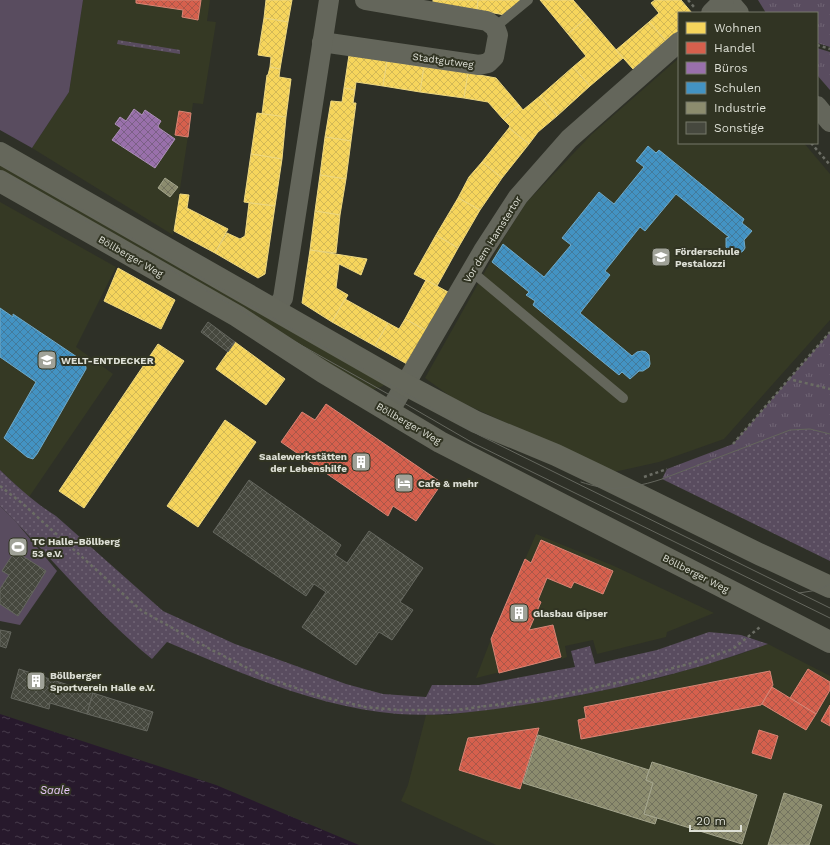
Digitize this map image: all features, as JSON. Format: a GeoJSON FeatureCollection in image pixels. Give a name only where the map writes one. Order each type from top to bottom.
{"type":"FeatureCollection","features":[{"type":"Feature","properties":{"kind":"street"},"geometry":{"type":"LineString","coordinates":[[275,310],[283,298],[329,0]]}},
{"type":"Feature","properties":{"kind":"street"},"geometry":{"type":"LineString","coordinates":[[365,0],[487,21],[495,27]]}},
{"type":"Feature","properties":{"kind":"street"},"geometry":{"type":"LineString","coordinates":[[712,12],[724,0]]}},
{"type":"Feature","properties":{"kind":"street"},"geometry":{"type":"LineString","coordinates":[[728,0],[738,12]]}},
{"type":"Feature","properties":{"kind":"street","name":"Stadtgutweg"},"geometry":{"type":"LineString","coordinates":[[322,42],[479,65],[488,63],[494,57],[498,35],[495,27]]}},
{"type":"Feature","properties":{"kind":"street","name":"Vor dem Hamstertor"},"geometry":{"type":"LineString","coordinates":[[389,412],[471,271],[518,197],[569,139],[678,43]]}},
{"type":"Feature","properties":{"kind":"street"},"geometry":{"type":"LineString","coordinates":[[818,107],[830,122]]}},
{"type":"Feature","properties":{"kind":"street"},"geometry":{"type":"LineString","coordinates":[[0,153],[406,385],[476,422],[604,478],[830,587]]}},
{"type":"Feature","properties":{"kind":"street","name":"Böllberger Weg"},"geometry":{"type":"LineString","coordinates":[[0,181],[236,316],[323,372],[440,442],[830,642]]}},
{"type":"Feature","properties":{"kind":"lane"},"geometry":{"type":"LineString","coordinates":[[495,27],[528,0]]}},
{"type":"Feature","properties":{"kind":"lane"},"geometry":{"type":"LineString","coordinates":[[471,271],[623,398]]}},
{"type":"Feature","properties":{"kind":"path"},"geometry":{"type":"LineString","coordinates":[[818,45],[830,49]]}},
{"type":"Feature","properties":{"kind":"path"},"geometry":{"type":"LineString","coordinates":[[812,144],[830,165]]}},
{"type":"Feature","properties":{"kind":"path"},"geometry":{"type":"LineString","coordinates":[[733,444],[830,332]]}},
{"type":"Feature","properties":{"kind":"path"},"geometry":{"type":"LineString","coordinates":[[789,379],[830,389]]}},
{"type":"Feature","properties":{"kind":"path"},"geometry":{"type":"LineString","coordinates":[[0,486],[23,504],[142,611],[210,650],[267,678],[319,696],[365,707],[400,710],[456,710],[541,699],[621,682],[692,664],[733,649],[775,614]]}},
{"type":"Feature","properties":{"kind":"shaded area"},"geometry":{"type":"Polygon","coordinates":[[[83,0],[210,0],[207,21],[216,22],[203,104],[193,103],[173,235],[32,148],[69,92],[83,0]]]}},
{"type":"Feature","properties":{"kind":"shaded area","name":"Förderschule Pestalozzi"},"geometry":{"type":"Polygon","coordinates":[[[678,59],[678,144],[805,144],[830,174],[830,320],[724,439],[659,462],[614,472],[454,399],[425,378],[505,236],[526,203],[592,134],[678,59]]]}},
{"type":"Feature","properties":{"kind":"shaded area"},"geometry":{"type":"Polygon","coordinates":[[[0,158],[384,384],[383,386],[372,389],[0,176],[0,158]]]}},
{"type":"Feature","properties":{"kind":"shaded area","name":"WELT-ENTDECKER"},"geometry":{"type":"Polygon","coordinates":[[[0,202],[116,267],[76,347],[113,374],[29,497],[0,470],[0,202]]]}},
{"type":"Feature","properties":{"kind":"shaded area"},"geometry":{"type":"Polygon","coordinates":[[[536,534],[614,566],[714,613],[667,632],[666,637],[597,654],[593,640],[565,646],[567,657],[562,659],[561,657],[476,678],[536,534]]]}},
{"type":"Feature","properties":{"kind":"shaded area"},"geometry":{"type":"Polygon","coordinates":[[[768,644],[830,676],[830,845],[496,845],[401,801],[408,785],[426,715],[448,715],[567,698],[656,679],[738,655],[768,644]]]}},
{"type":"Feature","properties":{"kind":"green space"},"geometry":{"type":"Polygon","coordinates":[[[0,0],[83,0],[69,92],[32,148],[0,130],[0,0]]]}},
{"type":"Feature","properties":{"kind":"green space"},"geometry":{"type":"Polygon","coordinates":[[[758,0],[830,0],[830,47],[818,43],[818,12],[765,12],[758,0]]]}},
{"type":"Feature","properties":{"kind":"green space"},"geometry":{"type":"Polygon","coordinates":[[[118,40],[180,50],[180,54],[117,44],[118,40]]]}},
{"type":"Feature","properties":{"kind":"green space"},"geometry":{"type":"Polygon","coordinates":[[[818,48],[830,52],[830,90],[818,76],[818,48]]]}},
{"type":"Feature","properties":{"kind":"green space"},"geometry":{"type":"Polygon","coordinates":[[[830,332],[830,434],[810,429],[790,430],[662,479],[667,469],[733,444],[830,332]]]}},
{"type":"Feature","properties":{"kind":"green space"},"geometry":{"type":"Polygon","coordinates":[[[810,429],[830,434],[830,561],[662,479],[790,430],[810,429]]]}},
{"type":"Feature","properties":{"kind":"green space"},"geometry":{"type":"Polygon","coordinates":[[[0,470],[20,489],[56,516],[163,611],[235,644],[346,684],[383,694],[426,697],[432,685],[479,685],[575,667],[571,651],[590,646],[595,664],[657,650],[709,632],[741,635],[768,644],[678,673],[616,688],[508,707],[461,713],[414,715],[339,705],[309,697],[251,677],[167,642],[152,659],[93,604],[0,506],[0,470]]]}},
{"type":"Feature","properties":{"kind":"green space","name":"TC Halle-Böllberg 53 e.V."},"geometry":{"type":"Polygon","coordinates":[[[0,506],[16,522],[57,571],[20,625],[0,621],[0,506]]]}},
{"type":"Feature","properties":{"kind":"water","name":"Saale"},"geometry":{"type":"Polygon","coordinates":[[[0,714],[216,785],[359,845],[0,845],[0,714]]]}},
{"type":"Feature","properties":{"kind":"building: Wohnen"},"geometry":{"type":"Polygon","coordinates":[[[266,0],[292,0],[288,22],[264,18],[266,0]]]}},
{"type":"Feature","properties":{"kind":"building: Wohnen"},"geometry":{"type":"Polygon","coordinates":[[[433,0],[478,0],[477,10],[433,3],[433,0]]]}},
{"type":"Feature","properties":{"kind":"building: Wohnen"},"geometry":{"type":"Polygon","coordinates":[[[478,0],[522,0],[505,15],[477,10],[478,0]]]}},
{"type":"Feature","properties":{"kind":"building: Wohnen"},"geometry":{"type":"Polygon","coordinates":[[[540,0],[573,0],[588,17],[568,34],[540,0]]]}},
{"type":"Feature","properties":{"kind":"building: Wohnen"},"geometry":{"type":"Polygon","coordinates":[[[655,0],[681,0],[691,12],[678,12],[678,31],[666,41],[649,22],[659,13],[651,3],[655,0]]]}},
{"type":"Feature","properties":{"kind":"building: Wohnen"},"geometry":{"type":"Polygon","coordinates":[[[588,17],[623,58],[590,86],[573,67],[586,56],[568,34],[588,17]]]}},
{"type":"Feature","properties":{"kind":"building: Wohnen"},"geometry":{"type":"Polygon","coordinates":[[[264,18],[288,22],[280,69],[270,67],[271,57],[258,55],[264,18]]]}},
{"type":"Feature","properties":{"kind":"building: Wohnen"},"geometry":{"type":"Polygon","coordinates":[[[649,22],[666,41],[633,69],[616,50],[649,22]]]}},
{"type":"Feature","properties":{"kind":"building: Wohnen"},"geometry":{"type":"Polygon","coordinates":[[[349,55],[387,61],[383,86],[356,82],[355,90],[344,88],[349,55]]]}},
{"type":"Feature","properties":{"kind":"building: Wohnen"},"geometry":{"type":"Polygon","coordinates":[[[387,61],[424,67],[420,92],[383,86],[387,61]]]}},
{"type":"Feature","properties":{"kind":"building: Wohnen"},"geometry":{"type":"Polygon","coordinates":[[[270,67],[280,69],[279,77],[291,79],[286,117],[262,114],[267,75],[270,67]]]}},
{"type":"Feature","properties":{"kind":"building: Wohnen"},"geometry":{"type":"Polygon","coordinates":[[[424,67],[468,73],[464,98],[420,92],[424,67]]]}},
{"type":"Feature","properties":{"kind":"building: Wohnen"},"geometry":{"type":"Polygon","coordinates":[[[573,67],[590,86],[557,116],[540,96],[573,67]]]}},
{"type":"Feature","properties":{"kind":"building: Wohnen"},"geometry":{"type":"Polygon","coordinates":[[[468,73],[496,78],[519,105],[503,119],[488,102],[464,98],[468,73]]]}},
{"type":"Feature","properties":{"kind":"building: Wohnen"},"geometry":{"type":"Polygon","coordinates":[[[344,88],[355,90],[353,103],[356,103],[351,141],[325,137],[331,101],[342,102],[344,88]]]}},
{"type":"Feature","properties":{"kind":"building: Wohnen"},"geometry":{"type":"Polygon","coordinates":[[[540,96],[557,116],[538,132],[529,144],[509,128],[510,126],[503,119],[519,105],[523,110],[540,96]]]}},
{"type":"Feature","properties":{"kind":"building: Wohnen"},"geometry":{"type":"Polygon","coordinates":[[[257,113],[286,117],[282,159],[251,154],[257,113]]]}},
{"type":"Feature","properties":{"kind":"building: Wohnen"},"geometry":{"type":"Polygon","coordinates":[[[509,128],[529,144],[502,178],[482,162],[509,128]]]}},
{"type":"Feature","properties":{"kind":"building: Wohnen"},"geometry":{"type":"Polygon","coordinates":[[[325,137],[351,141],[346,179],[320,175],[325,137]]]}},
{"type":"Feature","properties":{"kind":"building: Wohnen"},"geometry":{"type":"Polygon","coordinates":[[[251,154],[282,159],[275,206],[244,202],[251,154]]]}},
{"type":"Feature","properties":{"kind":"building: Wohnen"},"geometry":{"type":"Polygon","coordinates":[[[482,162],[502,178],[480,210],[458,198],[469,177],[482,162]]]}},
{"type":"Feature","properties":{"kind":"building: Wohnen"},"geometry":{"type":"Polygon","coordinates":[[[320,175],[346,179],[340,215],[315,211],[320,175]]]}},
{"type":"Feature","properties":{"kind":"building: Wohnen"},"geometry":{"type":"Polygon","coordinates":[[[180,194],[189,195],[187,208],[228,229],[215,253],[174,231],[180,194]]]}},
{"type":"Feature","properties":{"kind":"building: Wohnen"},"geometry":{"type":"Polygon","coordinates":[[[458,198],[480,210],[458,248],[436,235],[458,198]]]}},
{"type":"Feature","properties":{"kind":"building: Wohnen"},"geometry":{"type":"Polygon","coordinates":[[[249,203],[275,206],[265,274],[258,278],[215,253],[227,233],[240,239],[245,236],[249,203]]]}},
{"type":"Feature","properties":{"kind":"building: Wohnen"},"geometry":{"type":"Polygon","coordinates":[[[315,211],[340,215],[336,253],[310,250],[315,211]]]}},
{"type":"Feature","properties":{"kind":"building: Wohnen"},"geometry":{"type":"Polygon","coordinates":[[[436,235],[458,248],[437,286],[414,274],[436,235]]]}},
{"type":"Feature","properties":{"kind":"building: Wohnen"},"geometry":{"type":"Polygon","coordinates":[[[310,250],[367,259],[361,275],[339,264],[336,288],[348,295],[332,322],[302,303],[310,250]]]}},
{"type":"Feature","properties":{"kind":"building: Wohnen"},"geometry":{"type":"Polygon","coordinates":[[[118,268],[175,300],[161,329],[104,301],[118,268]]]}},
{"type":"Feature","properties":{"kind":"building: Wohnen"},"geometry":{"type":"Polygon","coordinates":[[[426,280],[448,292],[427,331],[405,319],[426,280]]]}},
{"type":"Feature","properties":{"kind":"building: Wohnen"},"geometry":{"type":"Polygon","coordinates":[[[345,299],[388,323],[375,346],[332,322],[345,299]]]}},
{"type":"Feature","properties":{"kind":"building: Wohnen"},"geometry":{"type":"Polygon","coordinates":[[[405,319],[427,331],[407,364],[375,346],[388,323],[399,329],[405,319]]]}},
{"type":"Feature","properties":{"kind":"building: Wohnen"},"geometry":{"type":"Polygon","coordinates":[[[235,342],[285,379],[266,405],[216,369],[235,342]]]}},
{"type":"Feature","properties":{"kind":"building: Wohnen"},"geometry":{"type":"Polygon","coordinates":[[[158,344],[184,361],[84,508],[59,491],[158,344]]]}},
{"type":"Feature","properties":{"kind":"building: Wohnen"},"geometry":{"type":"Polygon","coordinates":[[[225,420],[256,442],[198,527],[167,506],[225,420]]]}},
{"type":"Feature","properties":{"kind":"building: Handel"},"geometry":{"type":"Polygon","coordinates":[[[136,0],[201,0],[198,20],[182,17],[183,10],[136,3],[136,0]]]}},
{"type":"Feature","properties":{"kind":"building: Handel"},"geometry":{"type":"Polygon","coordinates":[[[179,111],[191,113],[188,137],[175,135],[179,111]]]}},
{"type":"Feature","properties":{"kind":"building: Handel","name":"Saalewerkstätten der Lebenshilfe"},"geometry":{"type":"Polygon","coordinates":[[[326,404],[442,483],[416,521],[393,506],[388,516],[281,442],[302,412],[315,420],[326,404]]]}},
{"type":"Feature","properties":{"kind":"building: Handel","name":"Glasbau Gipser"},"geometry":{"type":"Polygon","coordinates":[[[541,540],[613,571],[603,594],[574,582],[571,588],[547,578],[538,600],[541,602],[529,630],[553,625],[561,657],[499,673],[491,639],[525,559],[531,563],[541,540]]]}},
{"type":"Feature","properties":{"kind":"building: Handel"},"geometry":{"type":"Polygon","coordinates":[[[808,669],[830,682],[830,690],[816,714],[790,698],[808,669]]]}},
{"type":"Feature","properties":{"kind":"building: Handel"},"geometry":{"type":"Polygon","coordinates":[[[770,671],[773,685],[761,705],[581,739],[578,720],[586,718],[584,707],[770,671]]]}},
{"type":"Feature","properties":{"kind":"building: Handel"},"geometry":{"type":"Polygon","coordinates":[[[772,687],[816,714],[806,730],[762,704],[772,687]]]}},
{"type":"Feature","properties":{"kind":"building: Handel"},"geometry":{"type":"Polygon","coordinates":[[[830,705],[830,726],[821,721],[830,705]]]}},
{"type":"Feature","properties":{"kind":"building: Handel"},"geometry":{"type":"Polygon","coordinates":[[[539,728],[520,789],[459,770],[468,738],[539,728]]]}},
{"type":"Feature","properties":{"kind":"building: Handel"},"geometry":{"type":"Polygon","coordinates":[[[759,730],[778,736],[771,759],[752,753],[759,730]]]}},
{"type":"Feature","properties":{"kind":"building: Büros"},"geometry":{"type":"Polygon","coordinates":[[[134,109],[142,115],[145,110],[161,121],[158,126],[159,128],[175,139],[155,168],[112,140],[121,128],[115,124],[120,117],[126,121],[134,109]]]}},
{"type":"Feature","properties":{"kind":"building: Schulen"},"geometry":{"type":"Polygon","coordinates":[[[648,146],[656,153],[659,150],[744,219],[742,223],[752,231],[744,240],[745,248],[743,251],[740,253],[731,254],[726,247],[726,238],[729,237],[676,194],[645,231],[640,227],[605,271],[610,275],[580,313],[632,356],[637,352],[642,351],[649,355],[649,367],[643,371],[639,371],[630,379],[622,372],[619,375],[533,305],[535,301],[526,295],[529,292],[492,262],[503,244],[544,277],[571,245],[562,238],[599,192],[614,204],[644,167],[636,161],[648,146]]]}},
{"type":"Feature","properties":{"kind":"building: Schulen"},"geometry":{"type":"Polygon","coordinates":[[[0,308],[13,317],[13,314],[83,361],[86,367],[33,459],[27,457],[4,438],[36,382],[0,357],[0,308]]]}},
{"type":"Feature","properties":{"kind":"building: Industrie"},"geometry":{"type":"Polygon","coordinates":[[[165,178],[178,187],[170,197],[158,188],[165,178]]]}},
{"type":"Feature","properties":{"kind":"building: Industrie"},"geometry":{"type":"Polygon","coordinates":[[[538,735],[649,770],[646,780],[653,783],[644,814],[657,818],[655,824],[523,783],[538,735]]]}},
{"type":"Feature","properties":{"kind":"building: Industrie"},"geometry":{"type":"Polygon","coordinates":[[[652,762],[757,795],[742,844],[644,814],[653,783],[646,780],[652,762]]]}},
{"type":"Feature","properties":{"kind":"building: Industrie"},"geometry":{"type":"Polygon","coordinates":[[[784,793],[822,805],[809,845],[768,845],[784,793]]]}},
{"type":"Feature","properties":{"kind":"building: Sonstige"},"geometry":{"type":"Polygon","coordinates":[[[208,322],[235,342],[228,352],[201,332],[208,322]]]}},
{"type":"Feature","properties":{"kind":"building: Sonstige"},"geometry":{"type":"Polygon","coordinates":[[[249,480],[341,545],[335,555],[347,563],[369,531],[423,568],[400,602],[413,610],[392,640],[379,632],[356,665],[302,627],[326,592],[314,584],[306,596],[213,532],[249,480]]]}},
{"type":"Feature","properties":{"kind":"building: Sonstige"},"geometry":{"type":"Polygon","coordinates":[[[15,551],[46,571],[18,616],[0,604],[0,589],[9,575],[2,571],[15,551]]]}},
{"type":"Feature","properties":{"kind":"building: Sonstige"},"geometry":{"type":"Polygon","coordinates":[[[0,630],[11,632],[6,648],[0,646],[0,630]]]}},
{"type":"Feature","properties":{"kind":"building: Sonstige","name":"Böllberger Sportverein Halle e.V."},"geometry":{"type":"Polygon","coordinates":[[[19,669],[93,693],[87,714],[50,703],[49,709],[11,698],[19,669]]]}},
{"type":"Feature","properties":{"kind":"building: Sonstige"},"geometry":{"type":"Polygon","coordinates":[[[93,693],[153,712],[147,731],[87,714],[93,693]]]}},
{"type":"Feature","properties":{"kind":"tram line"},"geometry":{"type":"LineString","coordinates":[[0,163],[479,435],[830,608]]}},
{"type":"Feature","properties":{"kind":"tram line"},"geometry":{"type":"LineString","coordinates":[[0,171],[473,443],[830,618]]}},
{"type":"Feature","properties":{"kind":"tram line"},"geometry":{"type":"LineString","coordinates":[[581,482],[607,488],[623,488],[639,485],[662,479],[790,430],[810,429],[830,434]]}},
{"type":"Feature","properties":{"kind":"tram line"},"geometry":{"type":"LineString","coordinates":[[799,593],[818,590],[830,584]]}},
{"type":"Feature","properties":{"kind":"place","name":"Förderschule Pestalozzi"},"geometry":{"type":"Point","coordinates":[661,257]}},
{"type":"Feature","properties":{"kind":"place","name":"WELT-ENTDECKER"},"geometry":{"type":"Point","coordinates":[47,360]}},
{"type":"Feature","properties":{"kind":"place","name":"Saalewerkstätten der Lebenshilfe"},"geometry":{"type":"Point","coordinates":[361,462]}},
{"type":"Feature","properties":{"kind":"place","name":"Cafe & mehr"},"geometry":{"type":"Point","coordinates":[404,483]}},
{"type":"Feature","properties":{"kind":"place","name":"TC Halle-Böllberg 53 e.V."},"geometry":{"type":"Point","coordinates":[18,547]}},
{"type":"Feature","properties":{"kind":"place","name":"Glasbau Gipser"},"geometry":{"type":"Point","coordinates":[519,613]}},
{"type":"Feature","properties":{"kind":"place","name":"Böllberger Sportverein Halle e.V."},"geometry":{"type":"Point","coordinates":[36,681]}}]}
